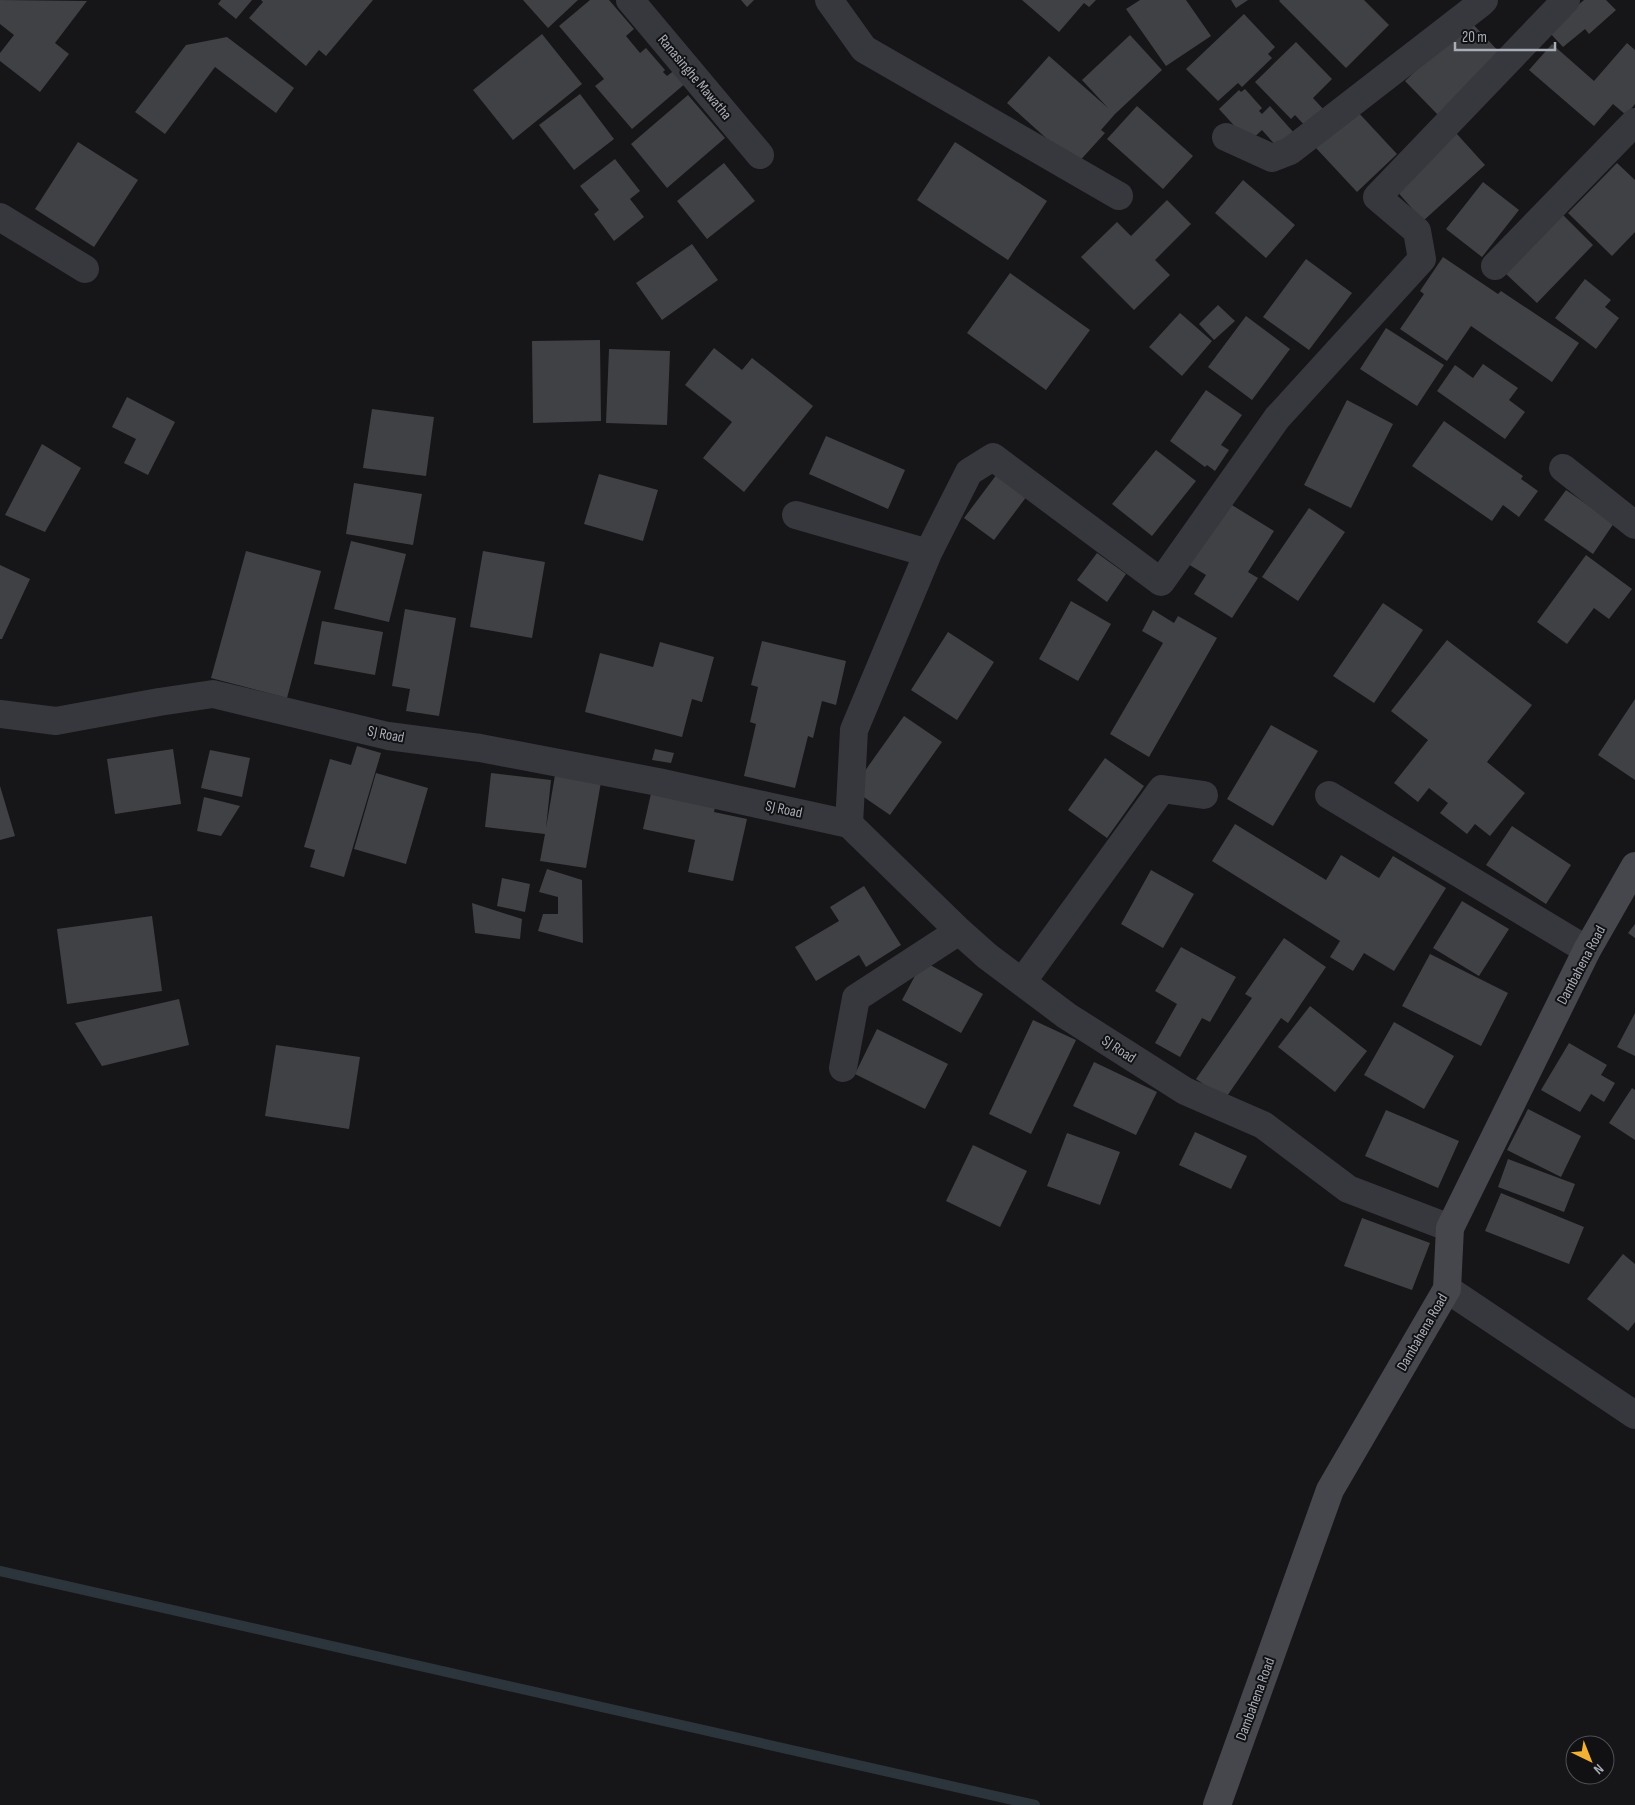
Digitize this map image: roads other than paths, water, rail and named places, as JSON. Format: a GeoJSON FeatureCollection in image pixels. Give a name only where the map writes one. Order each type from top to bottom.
{"type":"FeatureCollection","features":[{"type":"Feature","properties":{"kind":"street","name":"Ranasinghe Mawatha"},"geometry":{"type":"LineString","coordinates":[[630,0],[760,155]]}},
{"type":"Feature","properties":{"kind":"street"},"geometry":{"type":"LineString","coordinates":[[829,0],[864,49],[1119,196]]}},
{"type":"Feature","properties":{"kind":"street"},"geometry":{"type":"LineString","coordinates":[[1226,137],[1272,158],[1290,150],[1484,0]]}},
{"type":"Feature","properties":{"kind":"street"},"geometry":{"type":"LineString","coordinates":[[848,824],[854,730],[928,553],[969,472],[993,457],[1161,582],[1277,418],[1422,259],[1417,231],[1377,197],[1566,0]]}},
{"type":"Feature","properties":{"kind":"street"},"geometry":{"type":"LineString","coordinates":[[1495,266],[1635,122]]}},
{"type":"Feature","properties":{"kind":"street"},"geometry":{"type":"LineString","coordinates":[[0,218],[85,269]]}},
{"type":"Feature","properties":{"kind":"street"},"geometry":{"type":"LineString","coordinates":[[1563,468],[1635,525]]}},
{"type":"Feature","properties":{"kind":"street"},"geometry":{"type":"LineString","coordinates":[[796,515],[928,553]]}},
{"type":"Feature","properties":{"kind":"street","name":"SJ Road"},"geometry":{"type":"LineString","coordinates":[[0,714],[56,721],[214,694],[388,736],[480,748],[658,782],[848,824],[987,956],[1067,1016],[1184,1091],[1263,1125],[1348,1189],[1450,1228]]}},
{"type":"Feature","properties":{"kind":"street"},"geometry":{"type":"LineString","coordinates":[[1022,982],[1162,789],[1204,795]]}},
{"type":"Feature","properties":{"kind":"street"},"geometry":{"type":"LineString","coordinates":[[1329,795],[1587,950]]}},
{"type":"Feature","properties":{"kind":"street","name":"Dambahena Road"},"geometry":{"type":"LineString","coordinates":[[1217,1805],[1330,1490],[1448,1289],[1450,1228],[1587,950],[1635,866]]}},
{"type":"Feature","properties":{"kind":"street"},"geometry":{"type":"LineString","coordinates":[[843,1068],[856,998],[959,931]]}},
{"type":"Feature","properties":{"kind":"street"},"geometry":{"type":"LineString","coordinates":[[1448,1289],[1633,1410]]}},
{"type":"Feature","properties":{"kind":"waterway"},"geometry":{"type":"LineString","coordinates":[[0,1571],[1035,1805]]}}]}
